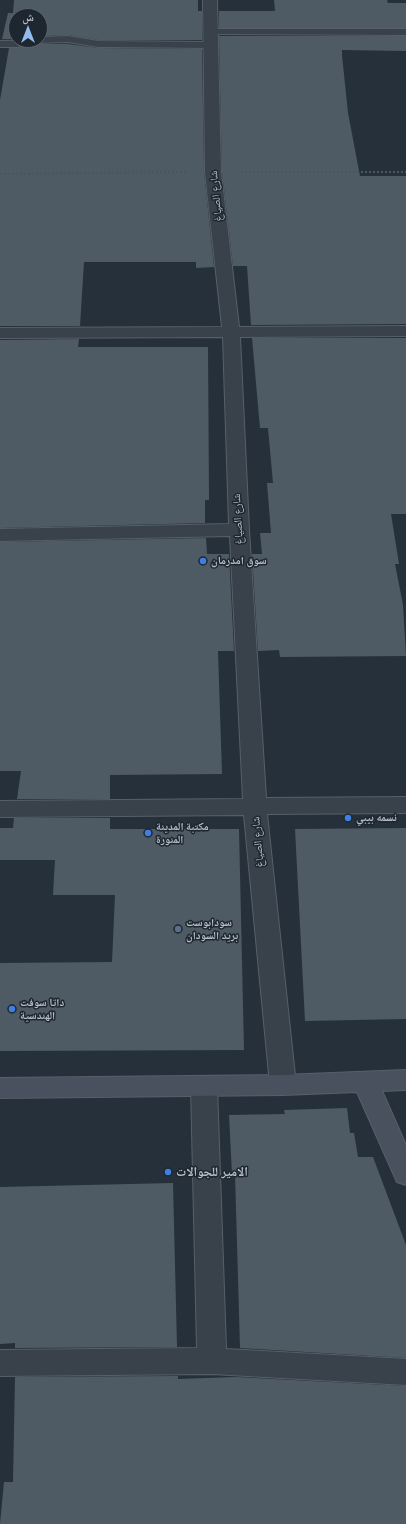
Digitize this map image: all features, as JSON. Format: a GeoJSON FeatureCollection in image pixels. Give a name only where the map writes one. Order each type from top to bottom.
{"type":"FeatureCollection","features":[{"type":"Feature","properties":{"kind":"street","name":"شارع الصياغ"},"geometry":{"type":"LineString","coordinates":[[210,0],[213,172],[231,332],[238,530],[255,807],[283,1085]]}},
{"type":"Feature","properties":{"kind":"street"},"geometry":{"type":"LineString","coordinates":[[0,332],[406,331]]}},
{"type":"Feature","properties":{"kind":"street"},"geometry":{"type":"LineString","coordinates":[[0,535],[238,530]]}},
{"type":"Feature","properties":{"kind":"street"},"geometry":{"type":"LineString","coordinates":[[0,809],[406,805]]}},
{"type":"Feature","properties":{"kind":"street"},"geometry":{"type":"LineString","coordinates":[[0,1088],[283,1085],[406,1080]]}},
{"type":"Feature","properties":{"kind":"street"},"geometry":{"type":"LineString","coordinates":[[365,1082],[406,1174]]}},
{"type":"Feature","properties":{"kind":"street"},"geometry":{"type":"LineString","coordinates":[[204,1086],[212,1361]]}},
{"type":"Feature","properties":{"kind":"street"},"geometry":{"type":"LineString","coordinates":[[0,1363],[212,1361],[406,1372]]}},
{"type":"Feature","properties":{"kind":"lane"},"geometry":{"type":"LineString","coordinates":[[48,40],[68,39],[98,44],[211,38],[406,32]]}},
{"type":"Feature","properties":{"kind":"building"},"geometry":{"type":"Polygon","coordinates":[[[14,0],[198,0],[198,11],[202,11],[202,40],[98,40],[68,35],[48,36],[48,8],[13,8],[14,0]]]}},
{"type":"Feature","properties":{"kind":"building"},"geometry":{"type":"Polygon","coordinates":[[[274,0],[387,0],[388,3],[406,3],[406,28],[219,28],[219,11],[275,11],[274,0]]]}},
{"type":"Feature","properties":{"kind":"building"},"geometry":{"type":"Polygon","coordinates":[[[8,13],[8,39],[2,39],[8,13]]]}},
{"type":"Feature","properties":{"kind":"building"},"geometry":{"type":"Polygon","coordinates":[[[219,36],[406,36],[406,51],[342,50],[342,55],[348,113],[360,176],[406,176],[406,324],[251,325],[247,266],[233,266],[222,172],[219,36]]]}},
{"type":"Feature","properties":{"kind":"building"},"geometry":{"type":"Polygon","coordinates":[[[48,44],[68,44],[98,48],[202,49],[204,172],[214,267],[196,268],[196,262],[84,262],[80,326],[0,326],[0,100],[9,48],[48,48],[48,44]]]}},
{"type":"Feature","properties":{"kind":"building"},"geometry":{"type":"Polygon","coordinates":[[[252,338],[406,338],[406,514],[391,514],[399,564],[395,564],[403,605],[406,656],[280,657],[279,650],[258,651],[252,554],[262,554],[260,533],[271,533],[267,483],[273,483],[268,428],[260,428],[252,338]]]}},
{"type":"Feature","properties":{"kind":"building"},"geometry":{"type":"Polygon","coordinates":[[[79,339],[78,347],[208,347],[209,500],[205,500],[205,523],[0,528],[0,340],[79,339]]]}},
{"type":"Feature","properties":{"kind":"building"},"geometry":{"type":"Polygon","coordinates":[[[206,538],[207,554],[229,554],[234,651],[218,651],[222,774],[110,775],[110,799],[17,799],[21,771],[0,771],[0,542],[206,538]]]}},
{"type":"Feature","properties":{"kind":"building","name":"سودابوست بريد السودان"},"geometry":{"type":"Polygon","coordinates":[[[14,818],[110,818],[110,829],[239,829],[244,1050],[0,1051],[0,963],[112,962],[115,895],[53,895],[55,860],[0,860],[0,828],[13,828],[14,818]]]}},
{"type":"Feature","properties":{"kind":"building"},"geometry":{"type":"Polygon","coordinates":[[[406,828],[406,1019],[305,1021],[295,829],[406,828]]]}},
{"type":"Feature","properties":{"kind":"building"},"geometry":{"type":"Polygon","coordinates":[[[347,1108],[350,1133],[354,1133],[358,1157],[373,1157],[406,1245],[406,1358],[240,1348],[235,1174],[232,1174],[229,1115],[285,1114],[284,1110],[347,1108]]]}},
{"type":"Feature","properties":{"kind":"building"},"geometry":{"type":"Polygon","coordinates":[[[173,1183],[177,1347],[15,1348],[15,1343],[0,1344],[0,1187],[173,1183]]]}},
{"type":"Feature","properties":{"kind":"building"},"geometry":{"type":"Polygon","coordinates":[[[178,1376],[178,1379],[236,1377],[406,1386],[406,1524],[0,1524],[4,1482],[13,1482],[15,1377],[178,1376]]]}},
{"type":"Feature","properties":{"kind":"place","name":"سوق امدرمان"},"geometry":{"type":"Point","coordinates":[203,561]}},
{"type":"Feature","properties":{"kind":"place","name":"نسمه بيبي"},"geometry":{"type":"Point","coordinates":[348,818]}},
{"type":"Feature","properties":{"kind":"place","name":"مكتبة المدينة المنورة"},"geometry":{"type":"Point","coordinates":[148,833]}},
{"type":"Feature","properties":{"kind":"place","name":"سودابوست بريد السودان"},"geometry":{"type":"Point","coordinates":[178,929]}},
{"type":"Feature","properties":{"kind":"place","name":"داتا سوفت الهندسية"},"geometry":{"type":"Point","coordinates":[12,1009]}},
{"type":"Feature","properties":{"kind":"place","name":"الامير للجوالات"},"geometry":{"type":"Point","coordinates":[168,1172]}}]}
